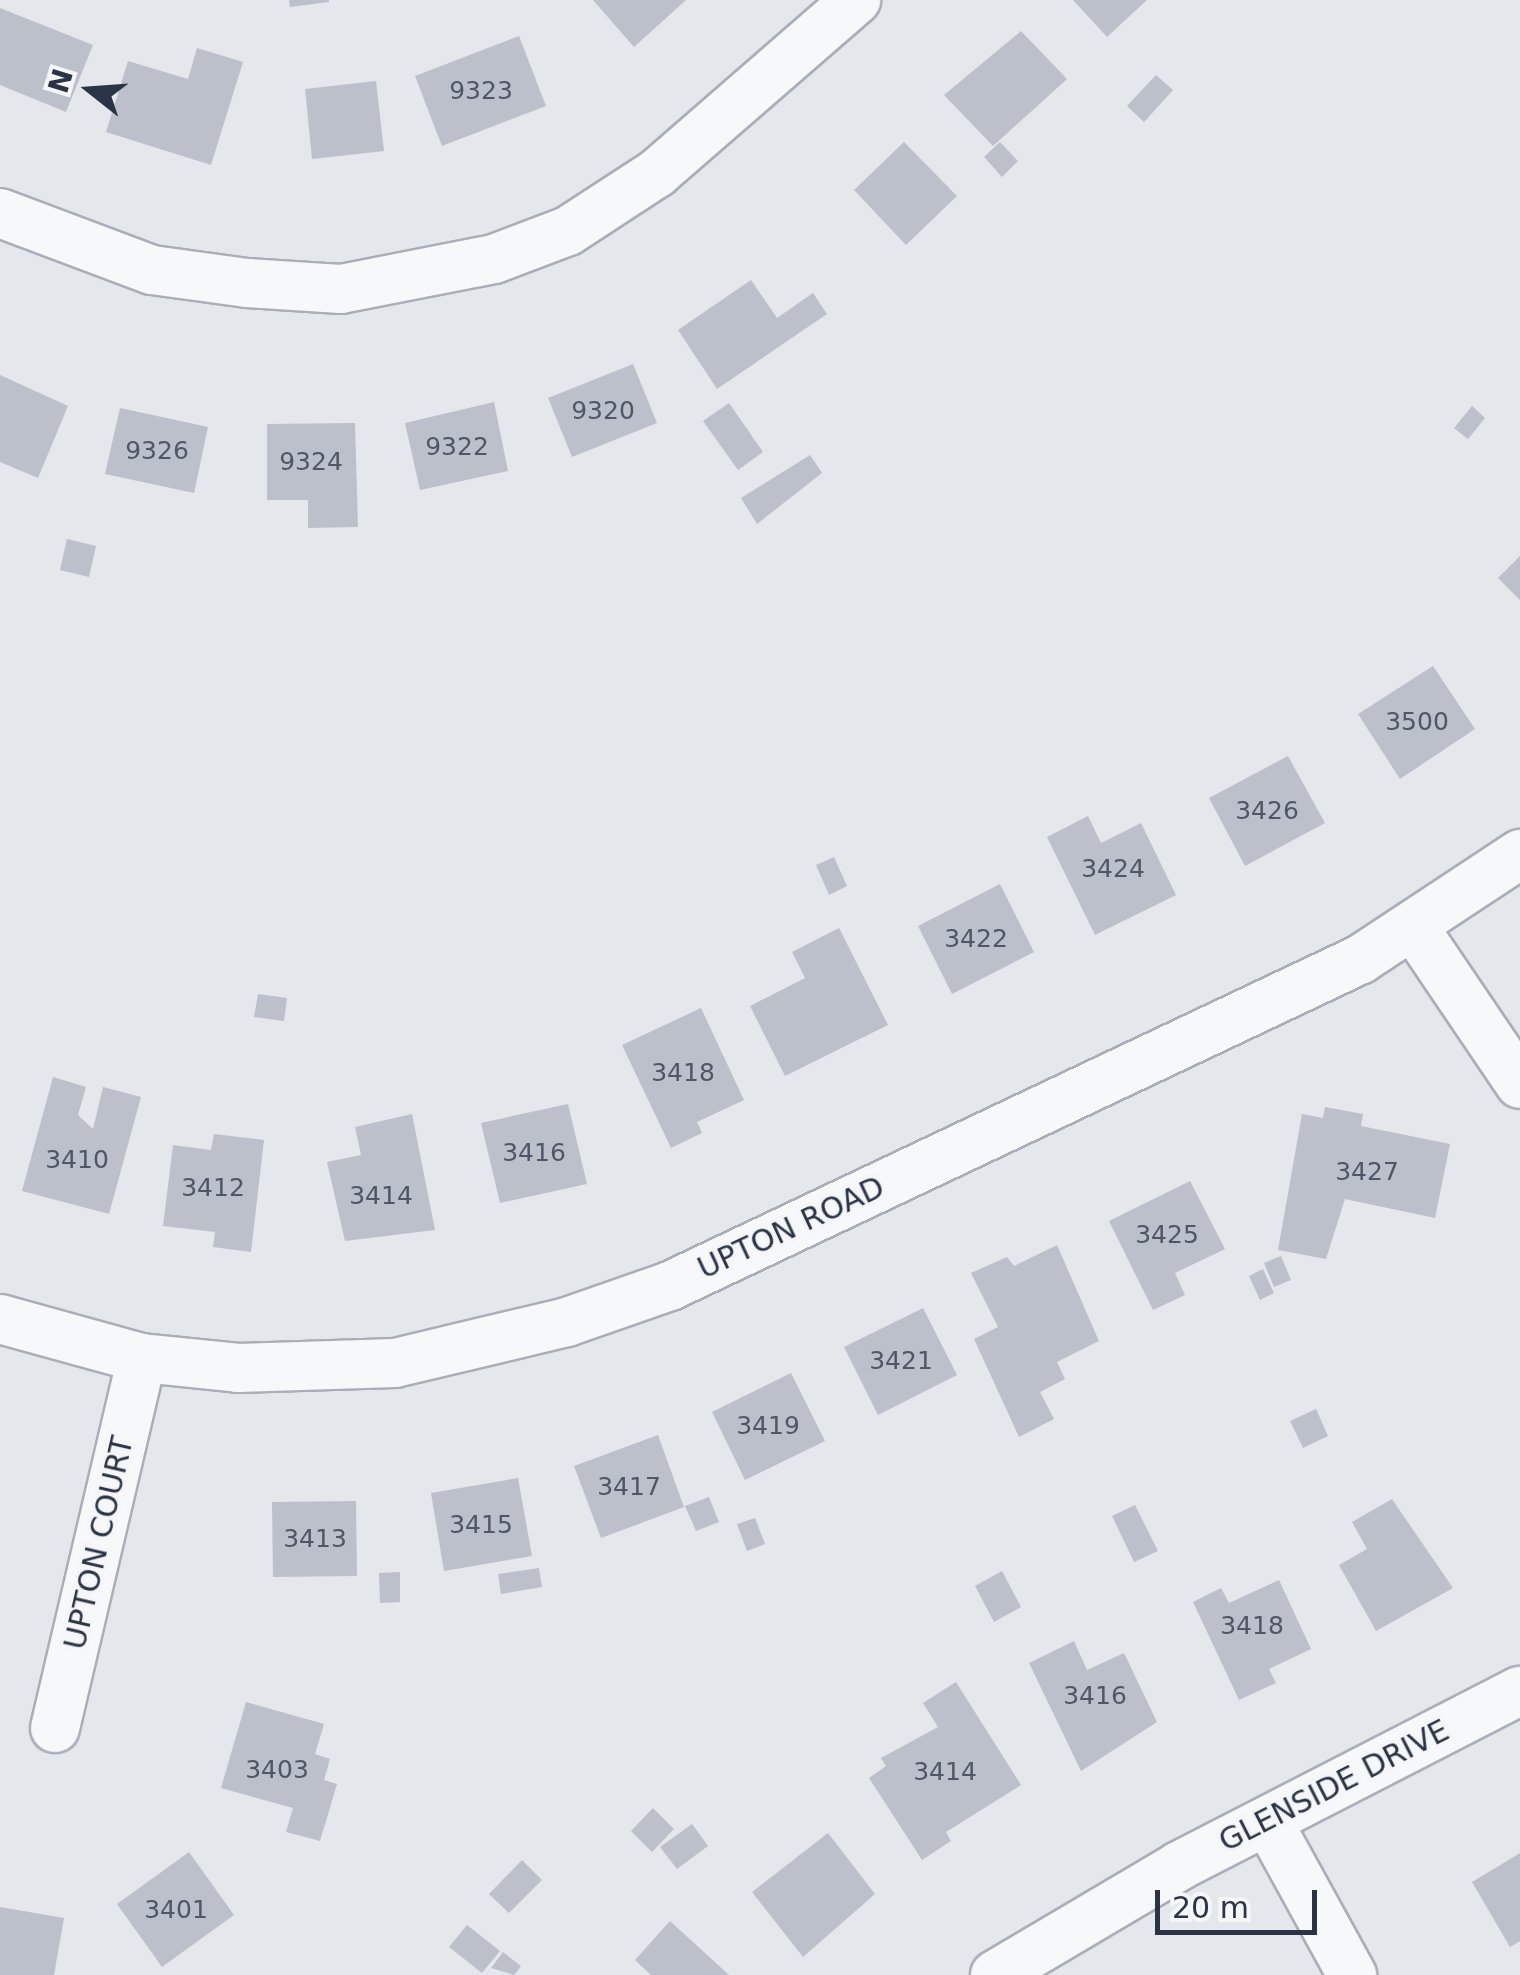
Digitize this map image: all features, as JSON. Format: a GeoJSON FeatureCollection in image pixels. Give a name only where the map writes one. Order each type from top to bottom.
{"type":"FeatureCollection","features":[{"type":"Feature","properties":{"kind":"street"},"geometry":{"type":"LineString","coordinates":[[0,213],[152,270],[247,283],[341,289],[494,259],[568,231],[658,173],[856,0]]}},
{"type":"Feature","properties":{"kind":"street","name":"UPTON ROAD"},"geometry":{"type":"LineString","coordinates":[[0,1319],[142,1358],[336,1368],[567,1322],[670,1286],[1415,929],[1520,854]]}},
{"type":"Feature","properties":{"kind":"street"},"geometry":{"type":"LineString","coordinates":[[1415,929],[1520,1084]]}},
{"type":"Feature","properties":{"kind":"street","name":"UPTON COURT"},"geometry":{"type":"LineString","coordinates":[[56,1728],[142,1358]]}},
{"type":"Feature","properties":{"kind":"street","name":"GLENSIDE DRIVE"},"geometry":{"type":"LineString","coordinates":[[995,1975],[1268,1822],[1520,1691]]}},
{"type":"Feature","properties":{"kind":"street"},"geometry":{"type":"LineString","coordinates":[[1268,1822],[1352,1975]]}},
{"type":"Feature","properties":{"kind":"building"},"geometry":{"type":"Polygon","coordinates":[[[289,0],[329,0],[329,2],[290,7],[289,0]]]}},
{"type":"Feature","properties":{"kind":"building"},"geometry":{"type":"Polygon","coordinates":[[[593,0],[686,0],[634,47],[593,0]]]}},
{"type":"Feature","properties":{"kind":"building"},"geometry":{"type":"Polygon","coordinates":[[[1073,0],[1147,0],[1107,37],[1073,0]]]}},
{"type":"Feature","properties":{"kind":"building"},"geometry":{"type":"Polygon","coordinates":[[[0,8],[93,45],[66,112],[0,85],[0,8]]]}},
{"type":"Feature","properties":{"kind":"building"},"geometry":{"type":"Polygon","coordinates":[[[1021,31],[1067,79],[993,146],[944,95],[1021,31]]]}},
{"type":"Feature","properties":{"kind":"building"},"geometry":{"type":"Polygon","coordinates":[[[519,36],[546,106],[442,146],[415,76],[519,36]]]}},
{"type":"Feature","properties":{"kind":"building"},"geometry":{"type":"Polygon","coordinates":[[[197,48],[243,62],[211,165],[106,132],[128,61],[188,79],[197,48]]]}},
{"type":"Feature","properties":{"kind":"building"},"geometry":{"type":"Polygon","coordinates":[[[1156,75],[1173,90],[1144,122],[1127,106],[1156,75]]]}},
{"type":"Feature","properties":{"kind":"building"},"geometry":{"type":"Polygon","coordinates":[[[376,81],[384,151],[312,159],[305,89],[376,81]]]}},
{"type":"Feature","properties":{"kind":"building"},"geometry":{"type":"Polygon","coordinates":[[[904,142],[957,196],[906,245],[854,190],[904,142]]]}},
{"type":"Feature","properties":{"kind":"building"},"geometry":{"type":"Polygon","coordinates":[[[1000,142],[1018,161],[1002,177],[984,157],[1000,142]]]}},
{"type":"Feature","properties":{"kind":"building"},"geometry":{"type":"Polygon","coordinates":[[[751,280],[777,318],[813,293],[827,314],[717,389],[678,330],[751,280]]]}},
{"type":"Feature","properties":{"kind":"building"},"geometry":{"type":"Polygon","coordinates":[[[633,364],[657,423],[572,457],[548,398],[633,364]]]}},
{"type":"Feature","properties":{"kind":"building"},"geometry":{"type":"Polygon","coordinates":[[[0,375],[68,406],[38,478],[0,462],[0,375]]]}},
{"type":"Feature","properties":{"kind":"building"},"geometry":{"type":"Polygon","coordinates":[[[494,402],[508,471],[420,490],[405,423],[494,402]]]}},
{"type":"Feature","properties":{"kind":"building"},"geometry":{"type":"Polygon","coordinates":[[[729,403],[763,452],[738,470],[703,421],[729,403]]]}},
{"type":"Feature","properties":{"kind":"building"},"geometry":{"type":"Polygon","coordinates":[[[1472,406],[1485,418],[1468,439],[1454,428],[1472,406]]]}},
{"type":"Feature","properties":{"kind":"building"},"geometry":{"type":"Polygon","coordinates":[[[120,408],[208,427],[194,493],[105,474],[120,408]]]}},
{"type":"Feature","properties":{"kind":"building"},"geometry":{"type":"Polygon","coordinates":[[[355,423],[358,527],[308,528],[308,500],[267,500],[267,424],[355,423]]]}},
{"type":"Feature","properties":{"kind":"building"},"geometry":{"type":"Polygon","coordinates":[[[810,455],[822,473],[757,524],[741,498],[810,455]]]}},
{"type":"Feature","properties":{"kind":"building"},"geometry":{"type":"Polygon","coordinates":[[[67,539],[96,546],[89,577],[60,570],[67,539]]]}},
{"type":"Feature","properties":{"kind":"building"},"geometry":{"type":"Polygon","coordinates":[[[1520,556],[1520,600],[1498,578],[1520,556]]]}},
{"type":"Feature","properties":{"kind":"building"},"geometry":{"type":"Polygon","coordinates":[[[1433,666],[1475,729],[1400,779],[1358,714],[1433,666]]]}},
{"type":"Feature","properties":{"kind":"building"},"geometry":{"type":"Polygon","coordinates":[[[1288,756],[1325,823],[1245,866],[1209,798],[1288,756]]]}},
{"type":"Feature","properties":{"kind":"building"},"geometry":{"type":"Polygon","coordinates":[[[1088,816],[1101,843],[1141,823],[1176,895],[1095,935],[1047,837],[1088,816]]]}},
{"type":"Feature","properties":{"kind":"building"},"geometry":{"type":"Polygon","coordinates":[[[834,857],[847,886],[829,895],[816,865],[834,857]]]}},
{"type":"Feature","properties":{"kind":"building"},"geometry":{"type":"Polygon","coordinates":[[[1000,884],[1034,952],[952,994],[918,926],[1000,884]]]}},
{"type":"Feature","properties":{"kind":"building"},"geometry":{"type":"Polygon","coordinates":[[[839,928],[888,1025],[785,1076],[750,1006],[805,978],[792,952],[839,928]]]}},
{"type":"Feature","properties":{"kind":"building"},"geometry":{"type":"Polygon","coordinates":[[[258,994],[287,998],[284,1021],[254,1017],[258,994]]]}},
{"type":"Feature","properties":{"kind":"building"},"geometry":{"type":"Polygon","coordinates":[[[701,1008],[744,1100],[697,1122],[702,1133],[671,1148],[622,1045],[701,1008]]]}},
{"type":"Feature","properties":{"kind":"building"},"geometry":{"type":"Polygon","coordinates":[[[53,1077],[86,1087],[78,1115],[93,1129],[103,1087],[141,1097],[109,1214],[22,1191],[53,1077]]]}},
{"type":"Feature","properties":{"kind":"building"},"geometry":{"type":"Polygon","coordinates":[[[568,1104],[587,1184],[500,1203],[481,1123],[568,1104]]]}},
{"type":"Feature","properties":{"kind":"building"},"geometry":{"type":"Polygon","coordinates":[[[1325,1107],[1363,1114],[1361,1126],[1450,1144],[1435,1218],[1345,1199],[1326,1259],[1278,1250],[1302,1114],[1323,1118],[1325,1107]]]}},
{"type":"Feature","properties":{"kind":"building"},"geometry":{"type":"Polygon","coordinates":[[[412,1114],[435,1230],[345,1241],[327,1162],[361,1155],[355,1127],[412,1114]]]}},
{"type":"Feature","properties":{"kind":"building"},"geometry":{"type":"Polygon","coordinates":[[[214,1134],[264,1140],[251,1252],[213,1247],[215,1232],[163,1226],[173,1145],[211,1150],[214,1134]]]}},
{"type":"Feature","properties":{"kind":"building"},"geometry":{"type":"Polygon","coordinates":[[[1190,1181],[1225,1249],[1175,1273],[1185,1295],[1153,1310],[1109,1221],[1190,1181]]]}},
{"type":"Feature","properties":{"kind":"building"},"geometry":{"type":"Polygon","coordinates":[[[1057,1245],[1099,1341],[1057,1362],[1065,1379],[1040,1392],[1054,1419],[1019,1437],[974,1339],[998,1327],[971,1273],[1007,1257],[1014,1266],[1057,1245]]]}},
{"type":"Feature","properties":{"kind":"building"},"geometry":{"type":"Polygon","coordinates":[[[1281,1256],[1291,1280],[1274,1287],[1264,1263],[1281,1256]]]}},
{"type":"Feature","properties":{"kind":"building"},"geometry":{"type":"Polygon","coordinates":[[[1263,1269],[1274,1293],[1260,1300],[1249,1276],[1263,1269]]]}},
{"type":"Feature","properties":{"kind":"building"},"geometry":{"type":"Polygon","coordinates":[[[923,1308],[957,1375],[878,1415],[844,1347],[923,1308]]]}},
{"type":"Feature","properties":{"kind":"building"},"geometry":{"type":"Polygon","coordinates":[[[791,1373],[825,1441],[745,1480],[712,1412],[791,1373]]]}},
{"type":"Feature","properties":{"kind":"building"},"geometry":{"type":"Polygon","coordinates":[[[1316,1409],[1328,1436],[1303,1448],[1290,1421],[1316,1409]]]}},
{"type":"Feature","properties":{"kind":"building"},"geometry":{"type":"Polygon","coordinates":[[[658,1435],[684,1507],[601,1538],[574,1466],[658,1435]]]}},
{"type":"Feature","properties":{"kind":"building"},"geometry":{"type":"Polygon","coordinates":[[[518,1478],[532,1556],[444,1571],[431,1493],[518,1478]]]}},
{"type":"Feature","properties":{"kind":"building"},"geometry":{"type":"Polygon","coordinates":[[[709,1497],[719,1522],[696,1531],[685,1506],[709,1497]]]}},
{"type":"Feature","properties":{"kind":"building"},"geometry":{"type":"Polygon","coordinates":[[[1392,1499],[1453,1588],[1376,1631],[1339,1565],[1367,1549],[1352,1522],[1392,1499]]]}},
{"type":"Feature","properties":{"kind":"building"},"geometry":{"type":"Polygon","coordinates":[[[356,1501],[357,1576],[273,1577],[272,1502],[356,1501]]]}},
{"type":"Feature","properties":{"kind":"building"},"geometry":{"type":"Polygon","coordinates":[[[1135,1505],[1158,1551],[1134,1562],[1112,1516],[1135,1505]]]}},
{"type":"Feature","properties":{"kind":"building"},"geometry":{"type":"Polygon","coordinates":[[[755,1518],[765,1544],[747,1551],[737,1524],[755,1518]]]}},
{"type":"Feature","properties":{"kind":"building"},"geometry":{"type":"Polygon","coordinates":[[[539,1568],[542,1587],[501,1594],[498,1574],[539,1568]]]}},
{"type":"Feature","properties":{"kind":"building"},"geometry":{"type":"Polygon","coordinates":[[[1002,1571],[1021,1607],[994,1622],[975,1586],[1002,1571]]]}},
{"type":"Feature","properties":{"kind":"building"},"geometry":{"type":"Polygon","coordinates":[[[400,1572],[400,1602],[380,1603],[379,1573],[400,1572]]]}},
{"type":"Feature","properties":{"kind":"building"},"geometry":{"type":"Polygon","coordinates":[[[1279,1580],[1311,1649],[1269,1669],[1276,1683],[1239,1700],[1193,1602],[1221,1588],[1229,1603],[1279,1580]]]}},
{"type":"Feature","properties":{"kind":"building"},"geometry":{"type":"Polygon","coordinates":[[[1074,1641],[1087,1670],[1124,1653],[1157,1722],[1081,1771],[1029,1663],[1074,1641]]]}},
{"type":"Feature","properties":{"kind":"building"},"geometry":{"type":"Polygon","coordinates":[[[956,1682],[1021,1785],[946,1832],[951,1841],[922,1860],[869,1778],[886,1766],[881,1758],[938,1727],[923,1703],[956,1682]]]}},
{"type":"Feature","properties":{"kind":"building"},"geometry":{"type":"Polygon","coordinates":[[[246,1702],[324,1724],[315,1754],[330,1759],[324,1780],[337,1784],[320,1841],[286,1832],[293,1808],[221,1788],[246,1702]]]}},
{"type":"Feature","properties":{"kind":"building"},"geometry":{"type":"Polygon","coordinates":[[[653,1808],[674,1829],[652,1852],[631,1831],[653,1808]]]}},
{"type":"Feature","properties":{"kind":"building"},"geometry":{"type":"Polygon","coordinates":[[[692,1824],[708,1846],[677,1869],[660,1847],[692,1824]]]}},
{"type":"Feature","properties":{"kind":"building"},"geometry":{"type":"Polygon","coordinates":[[[828,1833],[875,1894],[803,1957],[752,1892],[828,1833]]]}},
{"type":"Feature","properties":{"kind":"building"},"geometry":{"type":"Polygon","coordinates":[[[189,1852],[234,1915],[162,1967],[117,1904],[189,1852]]]}},
{"type":"Feature","properties":{"kind":"building"},"geometry":{"type":"Polygon","coordinates":[[[1520,1853],[1520,1941],[1510,1947],[1472,1882],[1520,1853]]]}},
{"type":"Feature","properties":{"kind":"building"},"geometry":{"type":"Polygon","coordinates":[[[522,1860],[542,1880],[509,1913],[489,1894],[522,1860]]]}},
{"type":"Feature","properties":{"kind":"building"},"geometry":{"type":"Polygon","coordinates":[[[0,1907],[64,1918],[54,1975],[0,1975],[0,1907]]]}},
{"type":"Feature","properties":{"kind":"building"},"geometry":{"type":"Polygon","coordinates":[[[670,1921],[729,1975],[651,1975],[635,1960],[670,1921]]]}},
{"type":"Feature","properties":{"kind":"building"},"geometry":{"type":"Polygon","coordinates":[[[467,1925],[500,1951],[482,1973],[449,1947],[467,1925]]]}},
{"type":"Feature","properties":{"kind":"building"},"geometry":{"type":"Polygon","coordinates":[[[503,1952],[521,1966],[514,1975],[491,1968],[503,1952]]]}}]}
